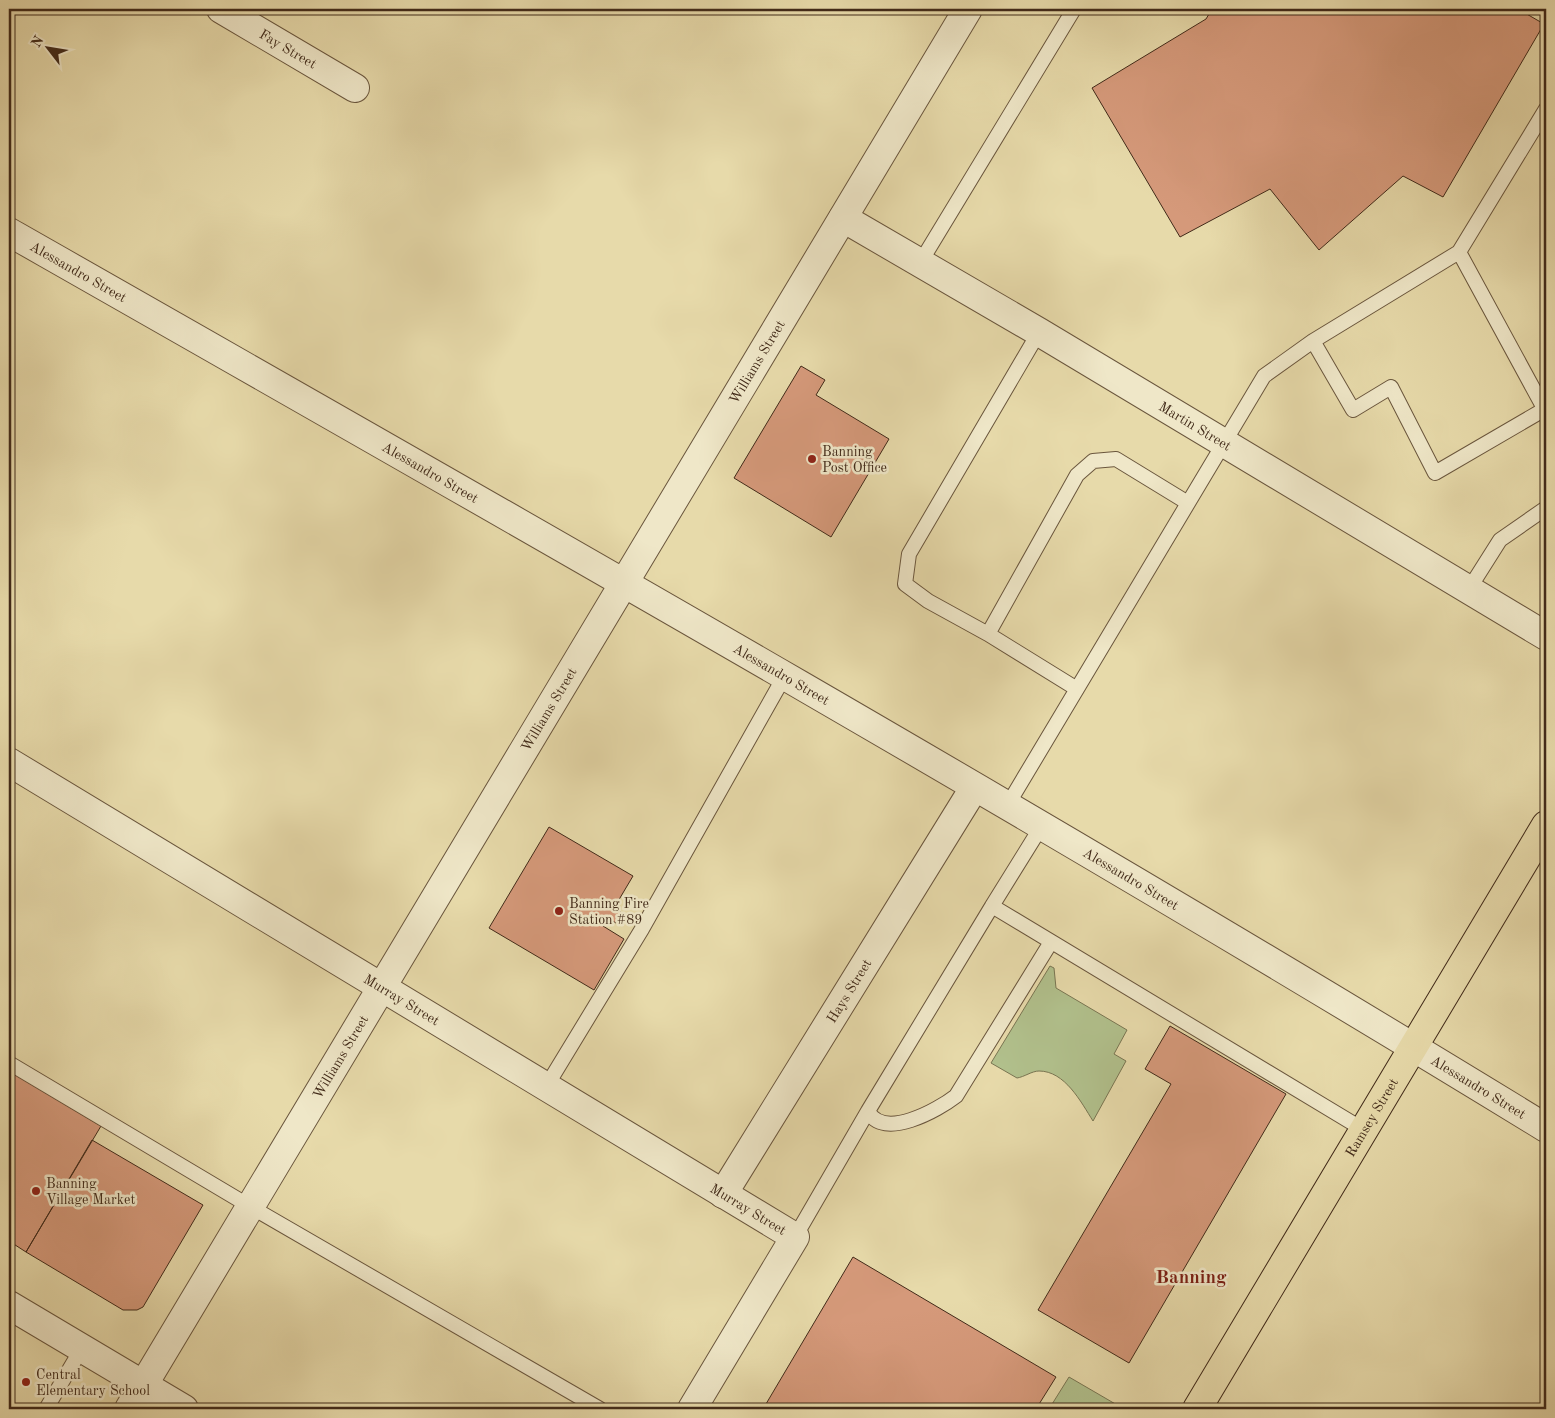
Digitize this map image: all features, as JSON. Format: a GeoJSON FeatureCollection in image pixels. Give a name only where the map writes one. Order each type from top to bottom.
{"type":"FeatureCollection","features":[{"type":"Feature","properties":{"kind":"main road","name":"Ramsey Street"},"geometry":{"type":"LineString","coordinates":[[1197,1409],[1546,825]]}},
{"type":"Feature","properties":{"kind":"street","name":"Fay Street"},"geometry":{"type":"LineString","coordinates":[[221,9],[355,88]]}},
{"type":"Feature","properties":{"kind":"street","name":"Williams Street"},"geometry":{"type":"LineString","coordinates":[[129,1409],[968,9]]}},
{"type":"Feature","properties":{"kind":"street","name":"Martin Street"},"geometry":{"type":"LineString","coordinates":[[843,218],[1039,332],[1546,636]]}},
{"type":"Feature","properties":{"kind":"street","name":"Alessandro Street"},"geometry":{"type":"LineString","coordinates":[[9,232],[624,582],[1413,1046],[1546,1128]]}},
{"type":"Feature","properties":{"kind":"street","name":"Murray Street"},"geometry":{"type":"LineString","coordinates":[[9,762],[795,1237]]}},
{"type":"Feature","properties":{"kind":"street","name":"Hays Street"},"geometry":{"type":"LineString","coordinates":[[722,1194],[974,788]]}},
{"type":"Feature","properties":{"kind":"street"},"geometry":{"type":"LineString","coordinates":[[692,1409],[795,1237]]}},
{"type":"Feature","properties":{"kind":"street"},"geometry":{"type":"LineString","coordinates":[[9,1305],[184,1409]]}},
{"type":"Feature","properties":{"kind":"lane"},"geometry":{"type":"LineString","coordinates":[[920,263],[1074,9]]}},
{"type":"Feature","properties":{"kind":"lane"},"geometry":{"type":"LineString","coordinates":[[1007,806],[1264,376],[1313,341],[1459,252],[1546,109]]}},
{"type":"Feature","properties":{"kind":"lane"},"geometry":{"type":"LineString","coordinates":[[1313,341],[1352,410],[1391,387],[1435,473],[1545,411],[1459,252]]}},
{"type":"Feature","properties":{"kind":"lane"},"geometry":{"type":"LineString","coordinates":[[1039,332],[908,554],[905,584],[928,601],[988,634],[1077,689]]}},
{"type":"Feature","properties":{"kind":"lane"},"geometry":{"type":"LineString","coordinates":[[988,634],[1077,475],[1094,462],[1116,459],[1188,503]]}},
{"type":"Feature","properties":{"kind":"lane"},"geometry":{"type":"LineString","coordinates":[[1469,590],[1500,540],[1546,508]]}},
{"type":"Feature","properties":{"kind":"lane"},"geometry":{"type":"LineString","coordinates":[[546,1087],[642,929],[784,677]]}},
{"type":"Feature","properties":{"kind":"lane"},"geometry":{"type":"LineString","coordinates":[[795,1237],[868,1111],[1041,827]]}},
{"type":"Feature","properties":{"kind":"lane"},"geometry":{"type":"LineString","coordinates":[[992,906],[1364,1130]]}},
{"type":"Feature","properties":{"kind":"lane"},"geometry":{"type":"LineString","coordinates":[[868,1111],[872,1118],[880,1122],[910,1122],[946,1104],[956,1096],[1051,942]]}},
{"type":"Feature","properties":{"kind":"lane"},"geometry":{"type":"LineString","coordinates":[[9,1063],[251,1207],[600,1409]]}},
{"type":"Feature","properties":{"kind":"lane"},"geometry":{"type":"LineString","coordinates":[[46,1409],[82,1348]]}},
{"type":"Feature","properties":{"kind":"green space"},"geometry":{"type":"Polygon","coordinates":[[[1050,966],[1054,968],[1056,988],[1127,1030],[1114,1054],[1126,1061],[1093,1121],[1071,1089],[1057,1076],[1039,1071],[1017,1078],[991,1063],[1050,966]]]}},
{"type":"Feature","properties":{"kind":"green space"},"geometry":{"type":"Polygon","coordinates":[[[1069,1377],[1124,1409],[1049,1409],[1069,1377]]]}},
{"type":"Feature","properties":{"kind":"building"},"geometry":{"type":"Polygon","coordinates":[[[1212,9],[1518,9],[1544,24],[1443,197],[1403,176],[1319,250],[1270,189],[1180,237],[1092,88],[1206,19],[1212,9]]]}},
{"type":"Feature","properties":{"kind":"building","name":"Banning Post Office"},"geometry":{"type":"Polygon","coordinates":[[[801,366],[825,380],[816,395],[889,439],[831,537],[734,478],[801,366]]]}},
{"type":"Feature","properties":{"kind":"building","name":"Banning Fire Station #89"},"geometry":{"type":"Polygon","coordinates":[[[549,827],[633,876],[614,908],[622,913],[616,923],[607,918],[603,926],[624,939],[594,990],[489,928],[549,827]]]}},
{"type":"Feature","properties":{"kind":"building"},"geometry":{"type":"Polygon","coordinates":[[[1170,1026],[1286,1094],[1129,1363],[1038,1310],[1171,1084],[1145,1069],[1170,1026]]]}},
{"type":"Feature","properties":{"kind":"building","name":"Banning Village Market"},"geometry":{"type":"Polygon","coordinates":[[[9,1071],[101,1126],[26,1252],[9,1241],[9,1071]]]}},
{"type":"Feature","properties":{"kind":"building"},"geometry":{"type":"Polygon","coordinates":[[[92,1140],[203,1205],[143,1307],[137,1310],[123,1310],[26,1252],[92,1140]]]}},
{"type":"Feature","properties":{"kind":"building"},"geometry":{"type":"Polygon","coordinates":[[[853,1257],[1056,1377],[1036,1409],[763,1409],[853,1257]]]}},
{"type":"Feature","properties":{"kind":"place","name":"Banning Post Office"},"geometry":{"type":"Point","coordinates":[812,459]}},
{"type":"Feature","properties":{"kind":"place","name":"Banning Fire Station #89"},"geometry":{"type":"Point","coordinates":[559,911]}},
{"type":"Feature","properties":{"kind":"place","name":"Banning Village Market"},"geometry":{"type":"Point","coordinates":[36,1191]}},
{"type":"Feature","properties":{"kind":"place","name":"Central Elementary School"},"geometry":{"type":"Point","coordinates":[26,1382]}},
{"type":"Feature","properties":{"kind":"district","name":"Banning"},"geometry":{"type":"Point","coordinates":[1191,1276]}}]}
